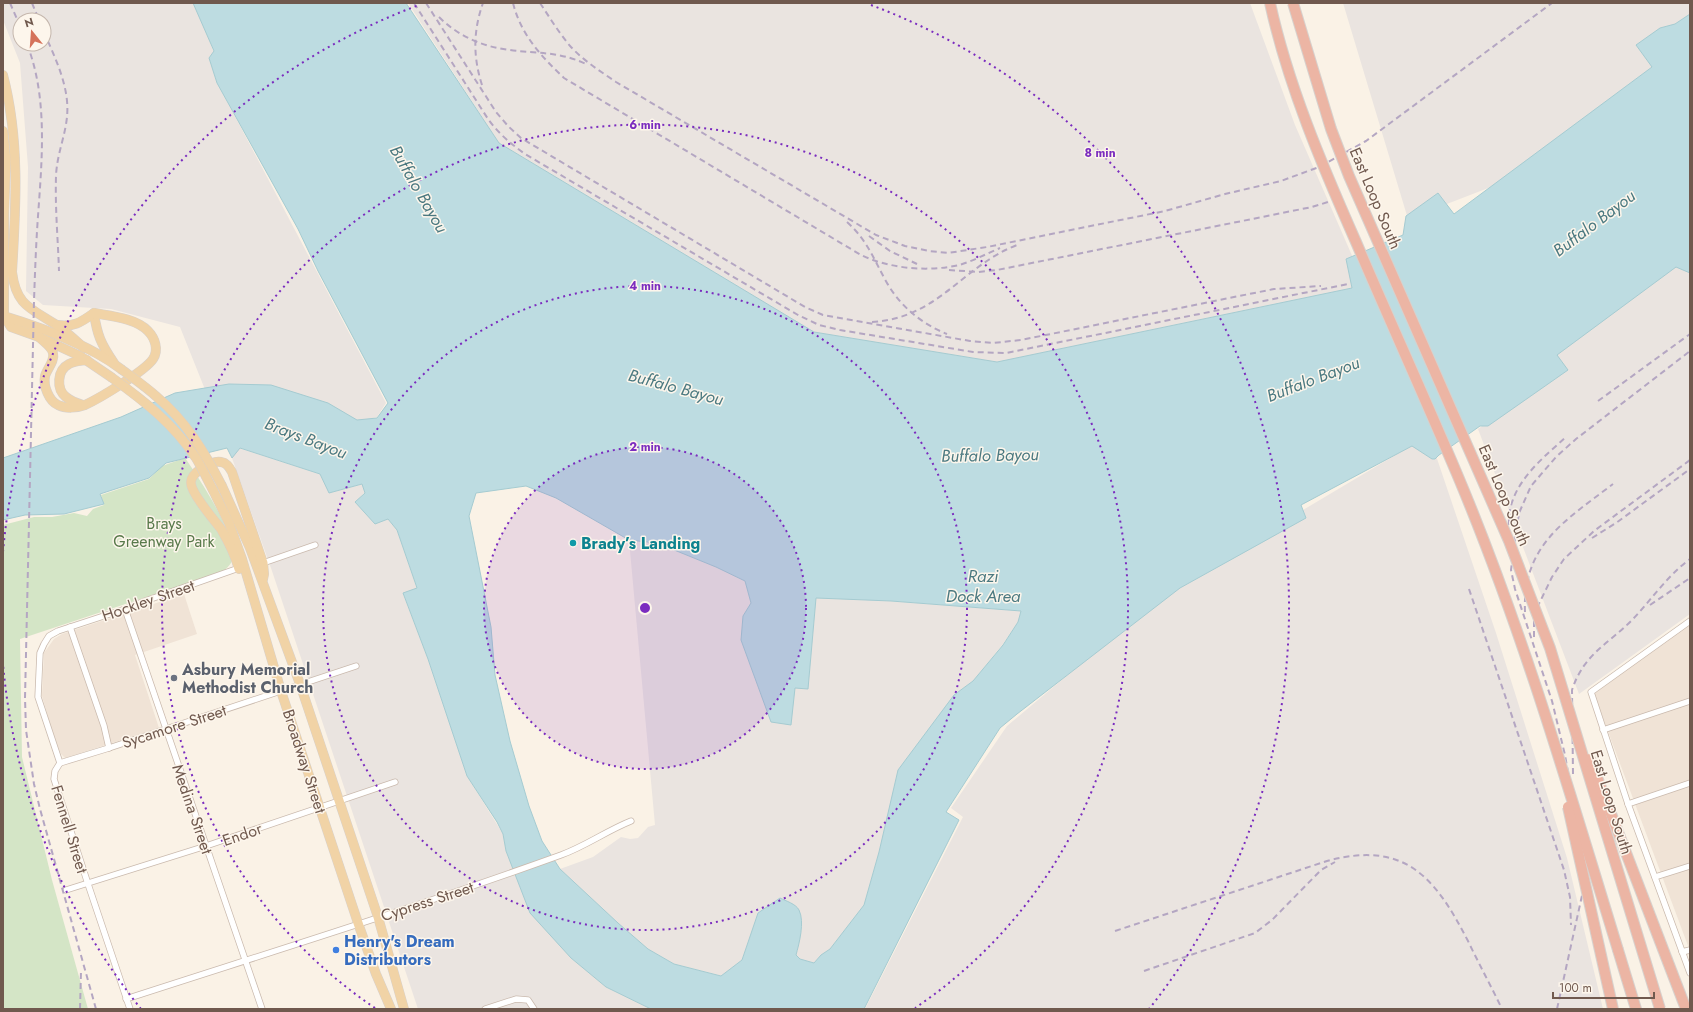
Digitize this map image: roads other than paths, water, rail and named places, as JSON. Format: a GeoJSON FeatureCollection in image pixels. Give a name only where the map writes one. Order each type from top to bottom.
{"type":"FeatureCollection","features":[{"type":"Feature","properties":{"kind":"highway"},"geometry":{"type":"LineString","coordinates":[[1270,3],[1292,79],[1333,189],[1460,481],[1494,567],[1553,739],[1636,1009]]}},
{"type":"Feature","properties":{"kind":"highway","name":"East Loop South"},"geometry":{"type":"LineString","coordinates":[[1293,3],[1331,129],[1349,176],[1509,541],[1550,648],[1660,1009]]}},
{"type":"Feature","properties":{"kind":"highway"},"geometry":{"type":"LineString","coordinates":[[1564,691],[1686,1009]]}},
{"type":"Feature","properties":{"kind":"highway"},"geometry":{"type":"LineString","coordinates":[[1553,739],[1613,1009]]}},
{"type":"Feature","properties":{"kind":"main road"},"geometry":{"type":"LineString","coordinates":[[3,76],[16,161],[12,272],[14,284],[18,296],[25,305],[57,325],[84,348]]}},
{"type":"Feature","properties":{"kind":"main road"},"geometry":{"type":"LineString","coordinates":[[3,131],[4,316],[31,325],[84,348],[118,367]]}},
{"type":"Feature","properties":{"kind":"main road"},"geometry":{"type":"LineString","coordinates":[[39,337],[53,353],[53,359],[45,377],[46,390],[50,398],[58,405],[66,408],[84,405],[113,389],[153,359],[157,348],[155,341],[148,330],[134,322],[94,313],[82,322],[69,326],[57,325]]}},
{"type":"Feature","properties":{"kind":"main road"},"geometry":{"type":"LineString","coordinates":[[94,313],[101,344],[118,367]]}},
{"type":"Feature","properties":{"kind":"main road","name":"Broadway Street"},"geometry":{"type":"LineString","coordinates":[[4,316],[11,327],[39,337],[87,360],[146,402],[175,430],[218,488],[238,519],[300,684],[378,917],[405,1008]]}},
{"type":"Feature","properties":{"kind":"main road"},"geometry":{"type":"LineString","coordinates":[[84,405],[74,402],[64,396],[59,388],[60,376],[63,369],[69,364],[87,360]]}},
{"type":"Feature","properties":{"kind":"main road","name":"Broadway Street"},"geometry":{"type":"LineString","coordinates":[[118,367],[158,398],[187,429],[208,459],[256,602],[281,690],[358,924],[390,1009]]}},
{"type":"Feature","properties":{"kind":"main road"},"geometry":{"type":"LineString","coordinates":[[256,602],[222,531],[193,491],[190,484],[195,472],[214,462],[220,462],[228,465],[232,472],[263,563],[264,574],[262,581]]}},
{"type":"Feature","properties":{"kind":"street"},"geometry":{"type":"LineString","coordinates":[[4,161],[16,161]]}},
{"type":"Feature","properties":{"kind":"street"},"geometry":{"type":"LineString","coordinates":[[3,215],[14,215]]}},
{"type":"Feature","properties":{"kind":"street"},"geometry":{"type":"LineString","coordinates":[[263,563],[315,546]]}},
{"type":"Feature","properties":{"kind":"street","name":"Hockley Street"},"geometry":{"type":"LineString","coordinates":[[58,631],[125,609],[239,568]]}},
{"type":"Feature","properties":{"kind":"street","name":"Medina Street"},"geometry":{"type":"LineString","coordinates":[[125,609],[262,1009]]}},
{"type":"Feature","properties":{"kind":"street"},"geometry":{"type":"LineString","coordinates":[[1690,621],[1590,692],[1628,804],[1690,973]]}},
{"type":"Feature","properties":{"kind":"street"},"geometry":{"type":"LineString","coordinates":[[70,627],[104,726],[109,748]]}},
{"type":"Feature","properties":{"kind":"street","name":"Fennell Street"},"geometry":{"type":"LineString","coordinates":[[58,631],[49,636],[40,653],[38,698],[60,763],[54,771],[54,779],[130,1009]]}},
{"type":"Feature","properties":{"kind":"street","name":"Sycamore Street"},"geometry":{"type":"LineString","coordinates":[[60,763],[356,666]]}},
{"type":"Feature","properties":{"kind":"street"},"geometry":{"type":"LineString","coordinates":[[1603,730],[1690,701]]}},
{"type":"Feature","properties":{"kind":"street","name":"Endor"},"geometry":{"type":"LineString","coordinates":[[66,890],[206,846],[395,782]]}},
{"type":"Feature","properties":{"kind":"street"},"geometry":{"type":"LineString","coordinates":[[1628,804],[1690,783]]}},
{"type":"Feature","properties":{"kind":"street","name":"Cypress Street"},"geometry":{"type":"LineString","coordinates":[[126,999],[358,924],[562,855],[585,845],[613,828],[631,821]]}},
{"type":"Feature","properties":{"kind":"street"},"geometry":{"type":"LineString","coordinates":[[1655,877],[1690,866]]}},
{"type":"Feature","properties":{"kind":"street"},"geometry":{"type":"LineString","coordinates":[[1682,952],[1690,950]]}},
{"type":"Feature","properties":{"kind":"street"},"geometry":{"type":"LineString","coordinates":[[485,1009],[516,999],[528,1000],[534,1009]]}},
{"type":"Feature","properties":{"kind":"water"},"geometry":{"type":"Polygon","coordinates":[[[193,3],[406,3],[499,143],[814,332],[997,362],[1352,288],[1346,259],[1403,235],[1406,216],[1438,193],[1454,214],[1652,67],[1636,45],[1660,28],[1675,24],[1690,14],[1690,273],[1676,267],[1557,355],[1568,370],[1488,426],[1480,426],[1435,459],[1432,459],[1412,446],[1301,505],[1306,518],[1180,588],[1000,728],[946,812],[959,820],[864,1009],[651,1009],[606,987],[571,958],[530,913],[506,851],[503,834],[497,822],[467,776],[428,659],[403,593],[417,588],[397,530],[388,519],[375,524],[355,502],[365,493],[362,484],[329,493],[320,474],[240,448],[232,458],[227,448],[166,463],[149,478],[100,494],[104,504],[64,514],[25,515],[3,520],[3,458],[121,417],[175,393],[229,384],[271,385],[328,403],[357,420],[377,418],[388,403],[318,271],[298,229],[217,83],[209,58],[214,51],[193,3]],[[526,486],[476,493],[469,516],[491,627],[495,675],[510,741],[529,806],[542,841],[560,869],[648,949],[674,964],[721,976],[742,960],[758,913],[780,898],[796,906],[801,915],[801,933],[796,955],[800,959],[814,963],[821,955],[830,949],[864,905],[879,852],[898,770],[954,695],[973,681],[1003,645],[1018,622],[1021,611],[891,601],[816,598],[808,689],[795,688],[791,725],[771,722],[741,640],[743,616],[751,603],[745,581],[716,567],[657,543],[629,540],[556,498],[526,486]]]}},
{"type":"Feature","properties":{"kind":"railway"},"geometry":{"type":"LineString","coordinates":[[10,3],[14,12]]}},
{"type":"Feature","properties":{"kind":"railway"},"geometry":{"type":"LineString","coordinates":[[32,3],[36,12]]}},
{"type":"Feature","properties":{"kind":"railway"},"geometry":{"type":"LineString","coordinates":[[414,3],[488,119],[500,134],[525,154],[798,315],[819,325],[840,330],[973,352],[1006,353],[1348,284]]}},
{"type":"Feature","properties":{"kind":"railway"},"geometry":{"type":"LineString","coordinates":[[426,3],[496,112],[521,138],[805,307],[823,315],[970,341],[993,343],[1021,340],[1274,289],[1321,286]]}},
{"type":"Feature","properties":{"kind":"railway"},"geometry":{"type":"LineString","coordinates":[[482,85],[477,64],[475,44],[477,24],[483,3]]}},
{"type":"Feature","properties":{"kind":"railway"},"geometry":{"type":"LineString","coordinates":[[513,3],[521,25],[533,44],[547,62],[564,78],[861,255],[872,260],[897,266],[922,269],[959,265],[1000,248]]}},
{"type":"Feature","properties":{"kind":"railway"},"geometry":{"type":"LineString","coordinates":[[540,3],[571,47],[598,70],[616,82],[876,235],[905,246],[948,253],[987,247],[1165,211],[1225,194],[1281,181],[1319,167],[1366,141],[1552,3]]}},
{"type":"Feature","properties":{"kind":"railway"},"geometry":{"type":"LineString","coordinates":[[439,17],[454,30],[472,40],[490,46],[557,55],[586,64]]}},
{"type":"Feature","properties":{"kind":"railway"},"geometry":{"type":"LineString","coordinates":[[52,50],[64,84],[67,106],[66,124],[56,176],[59,271]]}},
{"type":"Feature","properties":{"kind":"railway"},"geometry":{"type":"LineString","coordinates":[[30,52],[34,65],[41,107],[42,151],[34,301],[25,698],[26,730],[34,784],[40,809],[96,1009]]}},
{"type":"Feature","properties":{"kind":"railway"},"geometry":{"type":"LineString","coordinates":[[949,270],[978,272],[997,270],[1312,207],[1328,202]]}},
{"type":"Feature","properties":{"kind":"railway"},"geometry":{"type":"LineString","coordinates":[[847,222],[860,236],[887,283],[899,300],[921,320],[947,334]]}},
{"type":"Feature","properties":{"kind":"railway"},"geometry":{"type":"LineString","coordinates":[[869,236],[890,251],[917,264]]}},
{"type":"Feature","properties":{"kind":"railway"},"geometry":{"type":"LineString","coordinates":[[872,322],[895,318],[915,311],[949,290],[981,265],[998,254],[1017,245]]}},
{"type":"Feature","properties":{"kind":"railway"},"geometry":{"type":"LineString","coordinates":[[1598,401],[1690,334]]}},
{"type":"Feature","properties":{"kind":"railway"},"geometry":{"type":"LineString","coordinates":[[1557,1009],[1583,891],[1584,871],[1565,755],[1552,701],[1515,589],[1511,570],[1519,513],[1531,486],[1556,457],[1576,439],[1690,351]]}},
{"type":"Feature","properties":{"kind":"railway"},"geometry":{"type":"LineString","coordinates":[[1510,545],[1509,514],[1518,488],[1532,469],[1566,437]]}},
{"type":"Feature","properties":{"kind":"railway"},"geometry":{"type":"LineString","coordinates":[[1534,637],[1534,614],[1552,577],[1564,559],[1594,531],[1690,460]]}},
{"type":"Feature","properties":{"kind":"railway"},"geometry":{"type":"LineString","coordinates":[[1592,538],[1616,523],[1690,469]]}},
{"type":"Feature","properties":{"kind":"railway"},"geometry":{"type":"LineString","coordinates":[[1525,612],[1526,589],[1531,569],[1539,552],[1550,536],[1564,523],[1613,484]]}},
{"type":"Feature","properties":{"kind":"railway"},"geometry":{"type":"LineString","coordinates":[[1573,774],[1572,690],[1577,677],[1590,658],[1624,628],[1667,580],[1690,559]]}},
{"type":"Feature","properties":{"kind":"railway"},"geometry":{"type":"LineString","coordinates":[[1650,605],[1690,578]]}},
{"type":"Feature","properties":{"kind":"railway"},"geometry":{"type":"LineString","coordinates":[[1469,589],[1564,870],[1570,897],[1571,925]]}},
{"type":"Feature","properties":{"kind":"railway"},"geometry":{"type":"LineString","coordinates":[[1115,931],[1327,861],[1354,856],[1377,856],[1397,860],[1414,869],[1429,882],[1443,899],[1456,918],[1502,1009]]}},
{"type":"Feature","properties":{"kind":"railway"},"geometry":{"type":"LineString","coordinates":[[1144,971],[1255,933],[1272,920],[1321,870],[1335,862]]}},
{"type":"Feature","properties":{"kind":"railway"},"geometry":{"type":"LineString","coordinates":[[80,1009],[81,971]]}},
{"type":"Feature","properties":{"kind":"place","name":"Brady’s Landing"},"geometry":{"type":"Point","coordinates":[573,543]}},
{"type":"Feature","properties":{"kind":"place","name":"Asbury Memorial Methodist Church"},"geometry":{"type":"Point","coordinates":[174,678]}},
{"type":"Feature","properties":{"kind":"place","name":"Henry's Dream Distributors"},"geometry":{"type":"Point","coordinates":[336,950]}},
{"type":"Feature","properties":{"kind":"water label","name":"Buffalo Bayou"},"geometry":{"type":"Point","coordinates":[419,189]}},
{"type":"Feature","properties":{"kind":"water label","name":"Buffalo Bayou"},"geometry":{"type":"Point","coordinates":[1594,223]}},
{"type":"Feature","properties":{"kind":"water label","name":"Buffalo Bayou"},"geometry":{"type":"Point","coordinates":[1313,379]}},
{"type":"Feature","properties":{"kind":"water label","name":"Buffalo Bayou"},"geometry":{"type":"Point","coordinates":[676,387]}},
{"type":"Feature","properties":{"kind":"water label","name":"Brays Bayou"},"geometry":{"type":"Point","coordinates":[306,438]}},
{"type":"Feature","properties":{"kind":"water label","name":"Buffalo Bayou"},"geometry":{"type":"Point","coordinates":[990,455]}},
{"type":"Feature","properties":{"kind":"water label","name":"Razi Dock Area"},"geometry":{"type":"Point","coordinates":[983,586]}},
{"type":"Feature","properties":{"kind":"park label","name":"Brays Greenway Park"},"geometry":{"type":"Point","coordinates":[164,532]}}]}
